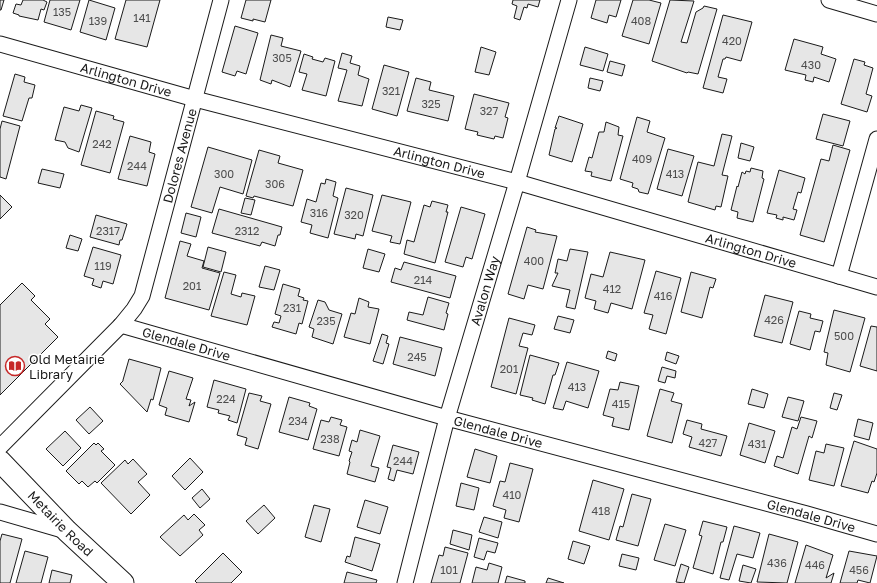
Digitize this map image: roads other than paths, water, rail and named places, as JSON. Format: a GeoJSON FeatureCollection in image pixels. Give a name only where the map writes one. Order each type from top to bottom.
{"type":"FeatureCollection","features":[{"type":"Feature","properties":{"kind":"main road","name":"Metairie Road"},"geometry":{"type":"LineString","coordinates":[[0,461],[67,531],[123,583]]}},
{"type":"Feature","properties":{"kind":"street","name":"Dolores Avenue"},"geometry":{"type":"LineString","coordinates":[[134,309],[142,296],[221,0]]}},
{"type":"Feature","properties":{"kind":"street","name":"Avalon Way"},"geometry":{"type":"LineString","coordinates":[[405,583],[447,418],[569,0]]}},
{"type":"Feature","properties":{"kind":"street"},"geometry":{"type":"LineString","coordinates":[[829,0],[877,14]]}},
{"type":"Feature","properties":{"kind":"street","name":"Arlington Drive"},"geometry":{"type":"LineString","coordinates":[[0,44],[195,99],[517,182],[877,287]]}},
{"type":"Feature","properties":{"kind":"street"},"geometry":{"type":"LineString","coordinates":[[839,276],[877,139]]}},
{"type":"Feature","properties":{"kind":"street","name":"Glendale Drive"},"geometry":{"type":"LineString","coordinates":[[0,447],[121,325],[134,309]]}},
{"type":"Feature","properties":{"kind":"street","name":"Glendale Drive"},"geometry":{"type":"LineString","coordinates":[[121,325],[447,418],[877,534]]}},
{"type":"Feature","properties":{"kind":"street"},"geometry":{"type":"LineString","coordinates":[[0,512],[67,531]]}},
{"type":"Feature","properties":{"kind":"place","name":"Old Metairie Library"},"geometry":{"type":"Point","coordinates":[15,366]}}]}
